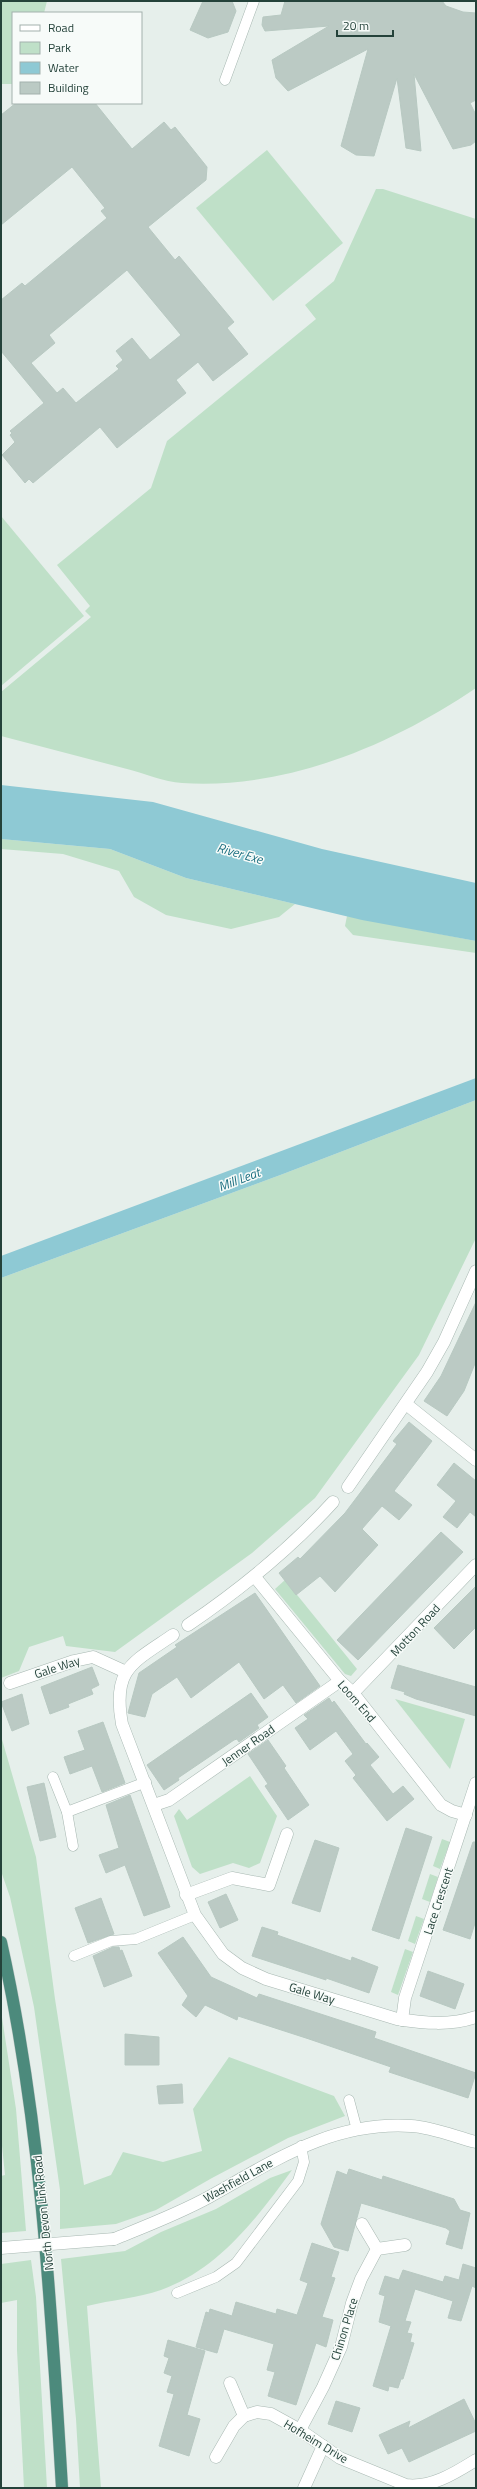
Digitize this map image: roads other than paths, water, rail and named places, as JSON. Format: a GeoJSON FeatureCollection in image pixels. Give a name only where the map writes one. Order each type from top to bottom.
{"type":"FeatureCollection","features":[{"type":"Feature","properties":{"kind":"highway","name":"North Devon Link Road"},"geometry":{"type":"LineString","coordinates":[[1,1942],[20,2040],[40,2178],[51,2303],[62,2488]]}},
{"type":"Feature","properties":{"kind":"street"},"geometry":{"type":"LineString","coordinates":[[348,1487],[406,1404],[444,1342],[476,1271]]}},
{"type":"Feature","properties":{"kind":"street"},"geometry":{"type":"LineString","coordinates":[[406,1404],[476,1460]]}},
{"type":"Feature","properties":{"kind":"street"},"geometry":{"type":"LineString","coordinates":[[188,1625],[255,1576],[289,1547],[333,1502]]}},
{"type":"Feature","properties":{"kind":"street","name":"Motton Road"},"geometry":{"type":"LineString","coordinates":[[353,1693],[386,1662],[476,1565]]}},
{"type":"Feature","properties":{"kind":"street","name":"Loom End"},"geometry":{"type":"LineString","coordinates":[[255,1576],[340,1681],[353,1693],[441,1805],[452,1811],[466,1815]]}},
{"type":"Feature","properties":{"kind":"street","name":"Gale Way"},"geometry":{"type":"LineString","coordinates":[[173,1635],[135,1661],[126,1672],[120,1686],[119,1708],[122,1724],[146,1782],[186,1894],[195,1915],[223,1954],[242,1968],[266,1979],[402,2020],[431,2024],[476,2017]]}},
{"type":"Feature","properties":{"kind":"street","name":"Gale Way"},"geometry":{"type":"LineString","coordinates":[[10,1683],[74,1661],[93,1657],[126,1672]]}},
{"type":"Feature","properties":{"kind":"street","name":"Jenner Road"},"geometry":{"type":"LineString","coordinates":[[154,1805],[169,1800],[340,1681]]}},
{"type":"Feature","properties":{"kind":"street","name":"Lace Crescent"},"geometry":{"type":"LineString","coordinates":[[402,2020],[405,1998],[476,1783]]}},
{"type":"Feature","properties":{"kind":"street"},"geometry":{"type":"LineString","coordinates":[[186,1894],[232,1878],[269,1885],[287,1834]]}},
{"type":"Feature","properties":{"kind":"street","name":"Washfield Lane"},"geometry":{"type":"LineString","coordinates":[[1,2248],[114,2240],[207,2198],[301,2146],[357,2130],[412,2126],[476,2142]]}},
{"type":"Feature","properties":{"kind":"street"},"geometry":{"type":"LineString","coordinates":[[362,2224],[377,2249],[405,2245]]}},
{"type":"Feature","properties":{"kind":"street","name":"Chinon Place"},"geometry":{"type":"LineString","coordinates":[[300,2430],[323,2387],[341,2348],[356,2291],[377,2249]]}},
{"type":"Feature","properties":{"kind":"street"},"geometry":{"type":"LineString","coordinates":[[216,2457],[234,2426],[244,2416],[230,2383]]}},
{"type":"Feature","properties":{"kind":"street","name":"Hofheim Drive"},"geometry":{"type":"LineString","coordinates":[[244,2416],[256,2412],[271,2414],[300,2430],[340,2458],[406,2485],[435,2485],[476,2460]]}},
{"type":"Feature","properties":{"kind":"street"},"geometry":{"type":"LineString","coordinates":[[304,2488],[324,2446]]}},
{"type":"Feature","properties":{"kind":"lane"},"geometry":{"type":"LineString","coordinates":[[225,80],[254,1]]}},
{"type":"Feature","properties":{"kind":"lane"},"geometry":{"type":"LineString","coordinates":[[53,1777],[67,1812],[73,1846]]}},
{"type":"Feature","properties":{"kind":"lane"},"geometry":{"type":"LineString","coordinates":[[67,1812],[146,1782]]}},
{"type":"Feature","properties":{"kind":"lane"},"geometry":{"type":"LineString","coordinates":[[74,1956],[111,1941],[136,1939],[195,1915]]}},
{"type":"Feature","properties":{"kind":"lane"},"geometry":{"type":"LineString","coordinates":[[349,2100],[357,2130]]}},
{"type":"Feature","properties":{"kind":"lane"},"geometry":{"type":"LineString","coordinates":[[177,2293],[216,2277],[236,2263],[298,2181],[304,2162],[301,2146]]}},
{"type":"Feature","properties":{"kind":"water","name":"River Exe"},"geometry":{"type":"Polygon","coordinates":[[[1,785],[153,802],[322,849],[476,883],[476,941],[362,920],[186,878],[110,849],[1,839],[1,785]]]}},
{"type":"Feature","properties":{"kind":"water","name":"Mill Leat"},"geometry":{"type":"Polygon","coordinates":[[[476,1078],[476,1100],[283,1174],[1,1278],[1,1256],[476,1078]]]}}]}
